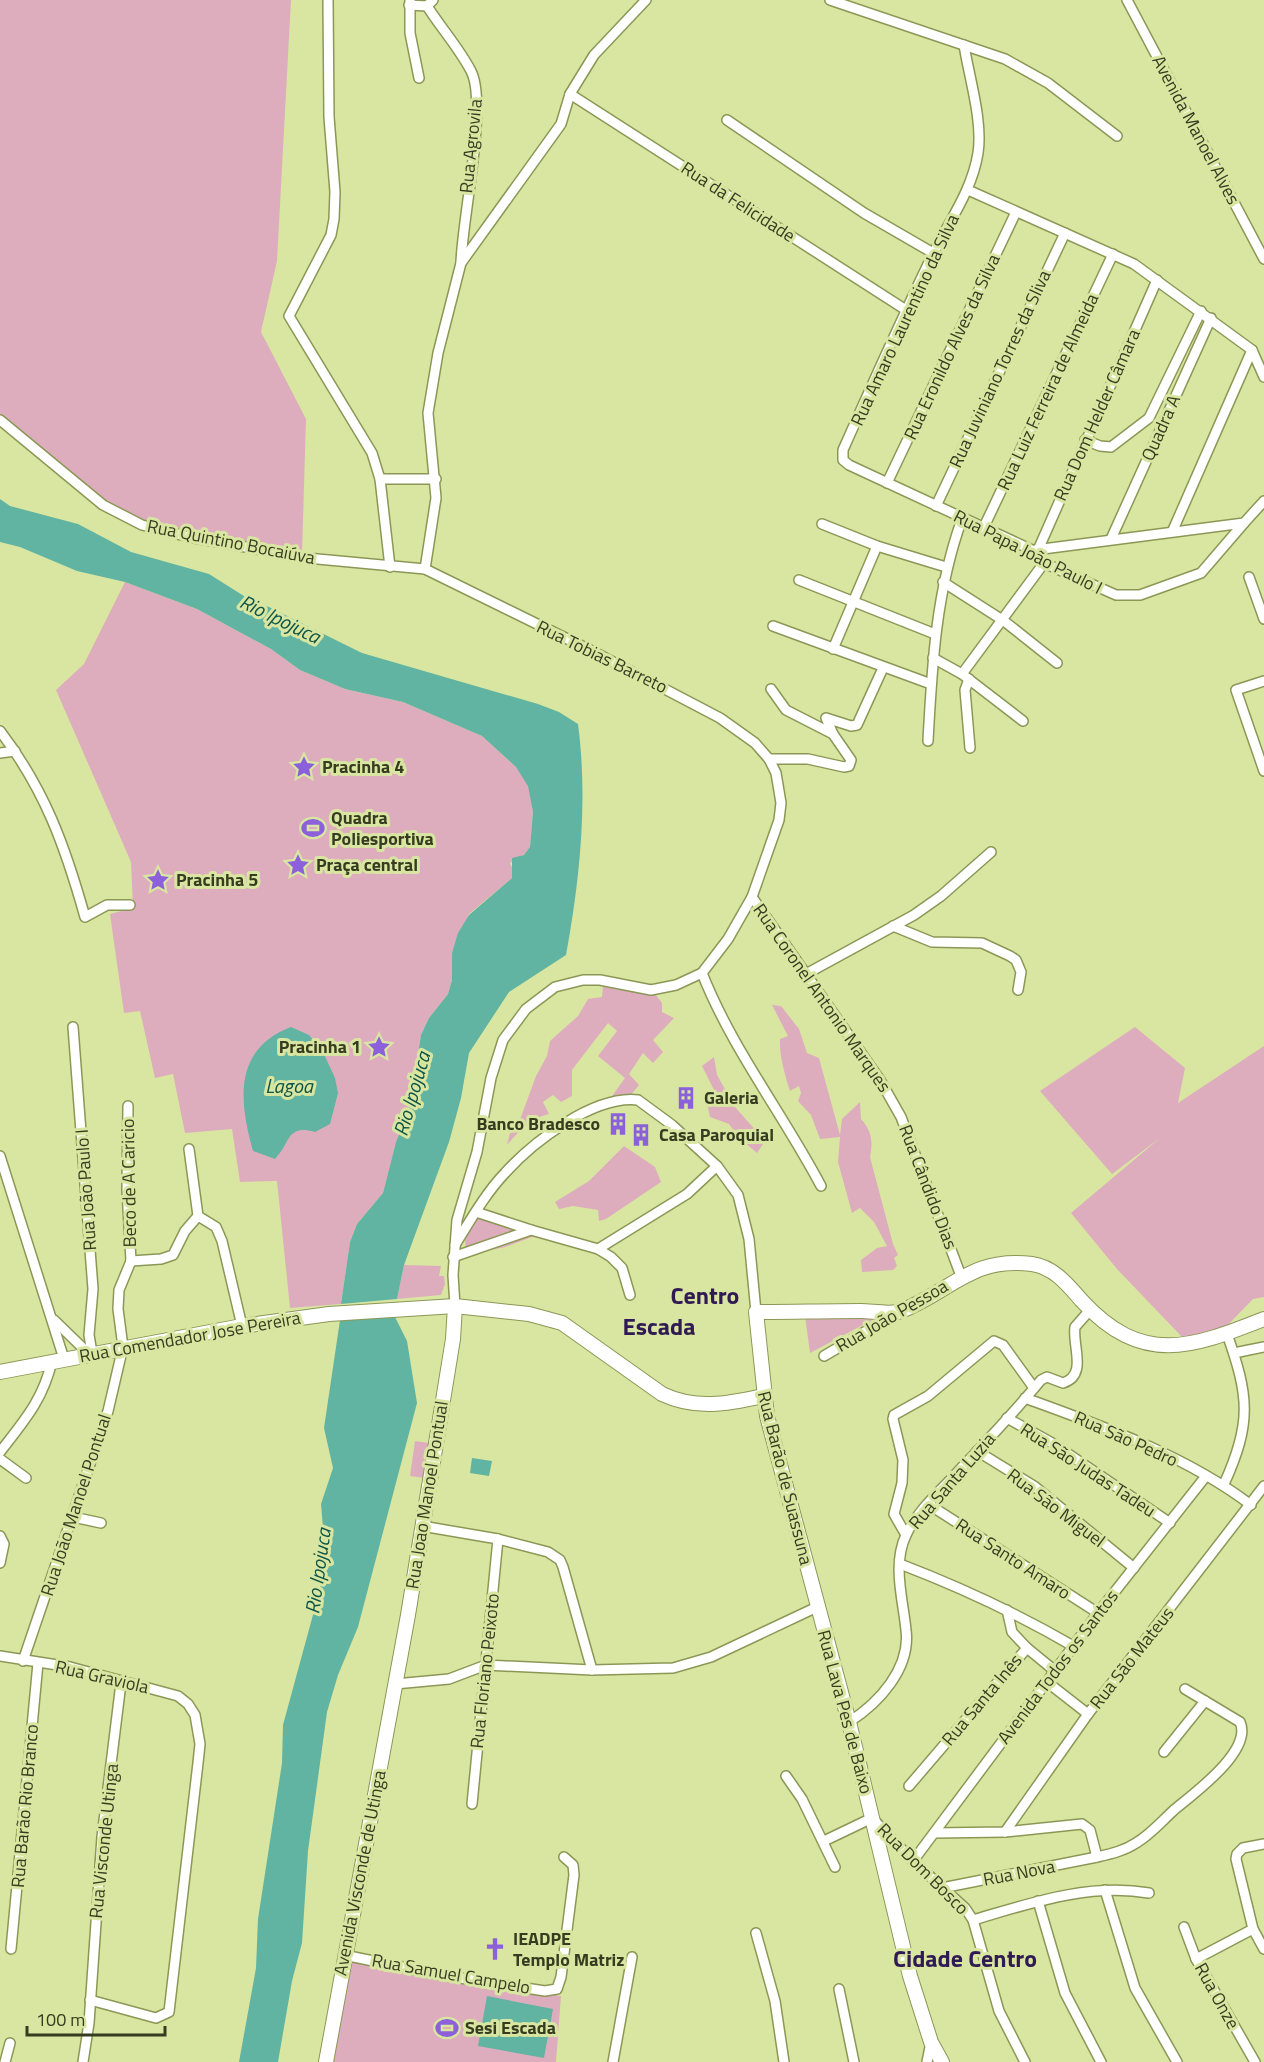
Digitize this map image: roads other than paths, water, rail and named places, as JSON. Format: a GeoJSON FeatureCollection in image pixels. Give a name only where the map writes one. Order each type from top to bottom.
{"type":"FeatureCollection","features":[{"type":"Feature","properties":{"kind":"street"},"geometry":{"type":"LineString","coordinates":[[328,0],[335,192],[331,235],[289,316],[367,443],[380,479],[390,567]]}},
{"type":"Feature","properties":{"kind":"street"},"geometry":{"type":"LineString","coordinates":[[425,569],[432,527],[436,479],[428,413],[438,352],[461,263],[561,124],[570,94],[594,55],[646,0]]}},
{"type":"Feature","properties":{"kind":"street"},"geometry":{"type":"LineString","coordinates":[[830,0],[1005,59],[1048,83],[1117,136]]}},
{"type":"Feature","properties":{"kind":"street","name":"Avenida Manoel Alves"},"geometry":{"type":"LineString","coordinates":[[1127,0],[1264,259]]}},
{"type":"Feature","properties":{"kind":"street"},"geometry":{"type":"LineString","coordinates":[[419,78],[410,33],[409,3],[430,3]]}},
{"type":"Feature","properties":{"kind":"street","name":"Rua Agrovila"},"geometry":{"type":"LineString","coordinates":[[430,3],[471,72],[476,86],[476,126],[462,232],[461,263]]}},
{"type":"Feature","properties":{"kind":"street","name":"Rua Amaro Laurentino da Silva"},"geometry":{"type":"LineString","coordinates":[[843,450],[933,253],[968,190],[979,139],[979,120],[964,45]]}},
{"type":"Feature","properties":{"kind":"street","name":"Rua da Felicidade"},"geometry":{"type":"LineString","coordinates":[[570,94],[906,310]]}},
{"type":"Feature","properties":{"kind":"street"},"geometry":{"type":"LineString","coordinates":[[727,120],[864,213],[933,253]]}},
{"type":"Feature","properties":{"kind":"street"},"geometry":{"type":"LineString","coordinates":[[968,190],[1134,264],[1211,318],[1252,351],[1264,377]]}},
{"type":"Feature","properties":{"kind":"street","name":"Rua Eronildo Alves da Silva"},"geometry":{"type":"LineString","coordinates":[[887,483],[1016,212]]}},
{"type":"Feature","properties":{"kind":"street","name":"Rua Juviniano Torres da Sliva"},"geometry":{"type":"LineString","coordinates":[[936,506],[1065,233]]}},
{"type":"Feature","properties":{"kind":"street","name":"Rua Luiz Ferreira de Almeida"},"geometry":{"type":"LineString","coordinates":[[983,529],[1113,254]]}},
{"type":"Feature","properties":{"kind":"street","name":"Rua Dom Helder Câmara"},"geometry":{"type":"LineString","coordinates":[[1034,549],[1157,280]]}},
{"type":"Feature","properties":{"kind":"street"},"geometry":{"type":"LineString","coordinates":[[1085,440],[1104,447],[1111,447],[1149,418],[1201,311]]}},
{"type":"Feature","properties":{"kind":"street","name":"Quadra A"},"geometry":{"type":"LineString","coordinates":[[1111,539],[1211,318]]}},
{"type":"Feature","properties":{"kind":"street"},"geometry":{"type":"LineString","coordinates":[[1173,530],[1252,351]]}},
{"type":"Feature","properties":{"kind":"street","name":"Rua Quintino Bocaiúva"},"geometry":{"type":"LineString","coordinates":[[0,420],[103,505],[142,525],[189,537],[307,558],[425,569]]}},
{"type":"Feature","properties":{"kind":"street","name":"Rua Papa João Paulo I"},"geometry":{"type":"LineString","coordinates":[[843,450],[846,463],[983,529],[1034,549],[1044,563],[1116,595],[1140,595],[1200,573],[1244,523]]}},
{"type":"Feature","properties":{"kind":"street"},"geometry":{"type":"LineString","coordinates":[[380,479],[436,479]]}},
{"type":"Feature","properties":{"kind":"street"},"geometry":{"type":"LineString","coordinates":[[1034,549],[1244,523],[1264,501]]}},
{"type":"Feature","properties":{"kind":"street"},"geometry":{"type":"LineString","coordinates":[[928,741],[935,634],[946,567],[962,519]]}},
{"type":"Feature","properties":{"kind":"street"},"geometry":{"type":"LineString","coordinates":[[822,524],[877,546],[946,567]]}},
{"type":"Feature","properties":{"kind":"street"},"geometry":{"type":"LineString","coordinates":[[833,648],[877,546]]}},
{"type":"Feature","properties":{"kind":"street"},"geometry":{"type":"LineString","coordinates":[[970,748],[966,677],[1044,563]]}},
{"type":"Feature","properties":{"kind":"street","name":"Rua Tobias Barreto"},"geometry":{"type":"LineString","coordinates":[[425,569],[674,692],[739,731],[769,759]]}},
{"type":"Feature","properties":{"kind":"street"},"geometry":{"type":"LineString","coordinates":[[1249,577],[1264,619]]}},
{"type":"Feature","properties":{"kind":"street"},"geometry":{"type":"LineString","coordinates":[[799,580],[935,634]]}},
{"type":"Feature","properties":{"kind":"street"},"geometry":{"type":"LineString","coordinates":[[943,582],[1005,621],[1057,663]]}},
{"type":"Feature","properties":{"kind":"street"},"geometry":{"type":"LineString","coordinates":[[773,626],[931,684]]}},
{"type":"Feature","properties":{"kind":"street"},"geometry":{"type":"LineString","coordinates":[[933,658],[966,677],[1023,721]]}},
{"type":"Feature","properties":{"kind":"street"},"geometry":{"type":"LineString","coordinates":[[455,1306],[454,1251],[460,1204],[477,1152],[494,1068],[503,1040],[526,1009],[555,987],[570,982],[600,980],[651,990],[676,985],[702,973],[728,939],[752,897],[779,820],[780,787],[769,759],[808,759],[847,767],[851,762],[851,757],[833,734],[826,718],[851,726],[858,723],[883,668]]}},
{"type":"Feature","properties":{"kind":"street"},"geometry":{"type":"LineString","coordinates":[[1264,681],[1236,690],[1264,771]]}},
{"type":"Feature","properties":{"kind":"street"},"geometry":{"type":"LineString","coordinates":[[771,689],[786,710],[833,734]]}},
{"type":"Feature","properties":{"kind":"street"},"geometry":{"type":"LineString","coordinates":[[0,731],[15,751],[53,817],[69,860],[85,917],[107,905],[130,905]]}},
{"type":"Feature","properties":{"kind":"street"},"geometry":{"type":"LineString","coordinates":[[0,753],[15,751]]}},
{"type":"Feature","properties":{"kind":"street"},"geometry":{"type":"LineString","coordinates":[[806,974],[933,902],[991,852]]}},
{"type":"Feature","properties":{"kind":"street","name":"Rua Coronel Antonio Marques"},"geometry":{"type":"LineString","coordinates":[[752,897],[892,1100]]}},
{"type":"Feature","properties":{"kind":"street"},"geometry":{"type":"LineString","coordinates":[[893,926],[932,942],[982,943],[1010,956],[1016,960],[1021,972],[1018,990]]}},
{"type":"Feature","properties":{"kind":"street"},"geometry":{"type":"LineString","coordinates":[[702,973],[715,1006],[732,1038],[757,1081],[792,1132],[821,1186]]}},
{"type":"Feature","properties":{"kind":"street","name":"Rua João Paulo I"},"geometry":{"type":"LineString","coordinates":[[73,1027],[93,1289],[89,1335],[91,1354]]}},
{"type":"Feature","properties":{"kind":"street"},"geometry":{"type":"LineString","coordinates":[[454,1251],[476,1212],[511,1167],[574,1119],[609,1102],[638,1100],[672,1125],[717,1166],[742,1206],[749,1239],[756,1312],[900,1312]]}},
{"type":"Feature","properties":{"kind":"street","name":"Rua Cândido Dias"},"geometry":{"type":"LineString","coordinates":[[892,1100],[910,1137],[961,1276]]}},
{"type":"Feature","properties":{"kind":"street","name":"Beco de A Caricio"},"geometry":{"type":"LineString","coordinates":[[128,1106],[131,1261]]}},
{"type":"Feature","properties":{"kind":"street"},"geometry":{"type":"LineString","coordinates":[[123,1347],[118,1309],[119,1290],[131,1261],[161,1259],[173,1255],[185,1231],[198,1216],[189,1149]]}},
{"type":"Feature","properties":{"kind":"street"},"geometry":{"type":"LineString","coordinates":[[0,1156],[53,1318],[58,1360],[36,1406],[0,1452]]}},
{"type":"Feature","properties":{"kind":"street"},"geometry":{"type":"LineString","coordinates":[[598,1249],[687,1194],[717,1166]]}},
{"type":"Feature","properties":{"kind":"street"},"geometry":{"type":"LineString","coordinates":[[476,1212],[598,1249],[622,1268],[630,1295]]}},
{"type":"Feature","properties":{"kind":"street"},"geometry":{"type":"LineString","coordinates":[[198,1216],[216,1227],[222,1241],[242,1326]]}},
{"type":"Feature","properties":{"kind":"street"},"geometry":{"type":"LineString","coordinates":[[454,1251],[531,1230]]}},
{"type":"Feature","properties":{"kind":"street","name":"Rua João Pessoa"},"geometry":{"type":"LineString","coordinates":[[824,1356],[976,1268],[1033,1264],[1056,1274],[1090,1310],[1116,1332],[1150,1344],[1184,1345],[1227,1334],[1264,1319]]}},
{"type":"Feature","properties":{"kind":"street","name":"Rua Comendador Jose Pereira"},"geometry":{"type":"LineString","coordinates":[[0,1372],[242,1326],[329,1314],[455,1306],[529,1314],[562,1323],[662,1394],[677,1401],[708,1405],[763,1396]]}},
{"type":"Feature","properties":{"kind":"street","name":"Rua Joao Manoel Pontual"},"geometry":{"type":"LineString","coordinates":[[395,1684],[453,1339],[455,1306]]}},
{"type":"Feature","properties":{"kind":"street"},"geometry":{"type":"LineString","coordinates":[[906,1535],[897,1523],[895,1509],[902,1483],[903,1460],[894,1415],[928,1396],[990,1343],[998,1341],[1034,1388],[1045,1377],[1063,1383],[1075,1376],[1078,1367],[1075,1328],[1090,1310]]}},
{"type":"Feature","properties":{"kind":"street","name":"Rua Barão de Suassuna"},"geometry":{"type":"LineString","coordinates":[[756,1312],[763,1396],[817,1607]]}},
{"type":"Feature","properties":{"kind":"street"},"geometry":{"type":"LineString","coordinates":[[53,1318],[91,1354]]}},
{"type":"Feature","properties":{"kind":"street"},"geometry":{"type":"LineString","coordinates":[[1224,1484],[1237,1454],[1244,1424],[1243,1379],[1227,1334]]}},
{"type":"Feature","properties":{"kind":"street","name":"Rua João Manoel Pontual"},"geometry":{"type":"LineString","coordinates":[[23,1660],[108,1411],[123,1347]]}},
{"type":"Feature","properties":{"kind":"street"},"geometry":{"type":"LineString","coordinates":[[1234,1353],[1264,1347]]}},
{"type":"Feature","properties":{"kind":"street","name":"Rua Santa Luzia"},"geometry":{"type":"LineString","coordinates":[[849,1722],[869,1709],[882,1695],[904,1650],[907,1630],[900,1597],[900,1564],[906,1535],[928,1504],[1034,1388]]}},
{"type":"Feature","properties":{"kind":"street","name":"Rua São Pedro"},"geometry":{"type":"LineString","coordinates":[[1025,1398],[1128,1438],[1224,1484],[1251,1504]]}},
{"type":"Feature","properties":{"kind":"street","name":"Rua São Judas Tadeu"},"geometry":{"type":"LineString","coordinates":[[1006,1418],[1052,1443],[1170,1523]]}},
{"type":"Feature","properties":{"kind":"street","name":"Rua São Miguel"},"geometry":{"type":"LineString","coordinates":[[977,1450],[1034,1486],[1134,1568]]}},
{"type":"Feature","properties":{"kind":"street"},"geometry":{"type":"LineString","coordinates":[[0,1459],[26,1478]]}},
{"type":"Feature","properties":{"kind":"street","name":"Avenida Todos os Santos"},"geometry":{"type":"LineString","coordinates":[[913,1862],[1098,1613],[1206,1476]]}},
{"type":"Feature","properties":{"kind":"street","name":"Rua São Mateus"},"geometry":{"type":"LineString","coordinates":[[1005,1832],[1088,1714],[1264,1486]]}},
{"type":"Feature","properties":{"kind":"street","name":"Rua Santo Amaro"},"geometry":{"type":"LineString","coordinates":[[928,1504],[1098,1613]]}},
{"type":"Feature","properties":{"kind":"street"},"geometry":{"type":"LineString","coordinates":[[73,1517],[100,1523]]}},
{"type":"Feature","properties":{"kind":"street"},"geometry":{"type":"LineString","coordinates":[[422,1526],[498,1539],[548,1552],[560,1560],[592,1670]]}},
{"type":"Feature","properties":{"kind":"street"},"geometry":{"type":"LineString","coordinates":[[0,1563],[4,1544],[1,1536]]}},
{"type":"Feature","properties":{"kind":"street","name":"Rua Floriano Peixoto"},"geometry":{"type":"LineString","coordinates":[[472,1804],[498,1539]]}},
{"type":"Feature","properties":{"kind":"street"},"geometry":{"type":"LineString","coordinates":[[900,1564],[1007,1610],[1073,1646]]}},
{"type":"Feature","properties":{"kind":"street"},"geometry":{"type":"LineString","coordinates":[[395,1684],[449,1679],[486,1665],[592,1670],[654,1670],[691,1664],[817,1607]]}},
{"type":"Feature","properties":{"kind":"street","name":"Rua Lava Pes de Baixo"},"geometry":{"type":"LineString","coordinates":[[817,1607],[849,1722],[910,1976],[931,2042],[942,2062]]}},
{"type":"Feature","properties":{"kind":"street","name":"Rua Santa Inês"},"geometry":{"type":"LineString","coordinates":[[909,1786],[1026,1648],[1012,1632],[1007,1610]]}},
{"type":"Feature","properties":{"kind":"street"},"geometry":{"type":"LineString","coordinates":[[1026,1648],[1055,1671]]}},
{"type":"Feature","properties":{"kind":"street","name":"Rua Graviola"},"geometry":{"type":"LineString","coordinates":[[0,1656],[92,1673],[121,1683],[178,1696],[195,1715],[200,1744],[172,2005],[166,2015],[156,2018],[90,2000]]}},
{"type":"Feature","properties":{"kind":"street","name":"Rua Barão Rio Branco"},"geometry":{"type":"LineString","coordinates":[[11,1949],[38,1663]]}},
{"type":"Feature","properties":{"kind":"street"},"geometry":{"type":"LineString","coordinates":[[1047,1682],[1088,1714]]}},
{"type":"Feature","properties":{"kind":"street","name":"Rua Visconde Utinga"},"geometry":{"type":"LineString","coordinates":[[83,2062],[88,2040],[102,1837],[121,1683]]}},
{"type":"Feature","properties":{"kind":"street","name":"Avenida Visconde de Utinga"},"geometry":{"type":"LineString","coordinates":[[326,2062],[395,1684]]}},
{"type":"Feature","properties":{"kind":"street"},"geometry":{"type":"LineString","coordinates":[[1164,1752],[1205,1701],[1185,1689]]}},
{"type":"Feature","properties":{"kind":"street","name":"Rua Nova"},"geometry":{"type":"LineString","coordinates":[[942,1888],[1097,1857],[1117,1852],[1139,1841],[1214,1776],[1230,1758],[1241,1737],[1240,1722],[1205,1701]]}},
{"type":"Feature","properties":{"kind":"street"},"geometry":{"type":"LineString","coordinates":[[786,1776],[802,1799],[835,1867]]}},
{"type":"Feature","properties":{"kind":"street"},"geometry":{"type":"LineString","coordinates":[[824,1841],[873,1818]]}},
{"type":"Feature","properties":{"kind":"street","name":"Rua Dom Bosco"},"geometry":{"type":"LineString","coordinates":[[873,1818],[913,1862],[965,1908],[973,1920]]}},
{"type":"Feature","properties":{"kind":"street"},"geometry":{"type":"LineString","coordinates":[[935,1833],[1005,1832],[1082,1824],[1090,1830],[1097,1857]]}},
{"type":"Feature","properties":{"kind":"street"},"geometry":{"type":"LineString","coordinates":[[1264,1844],[1239,1850],[1236,1858],[1253,1929],[1264,1949]]}},
{"type":"Feature","properties":{"kind":"street","name":"Rua Samuel Campelo"},"geometry":{"type":"LineString","coordinates":[[344,1955],[544,1991],[557,1989],[574,1885],[573,1865],[564,1857]]}},
{"type":"Feature","properties":{"kind":"street"},"geometry":{"type":"LineString","coordinates":[[1025,2062],[999,2011],[973,1920],[1038,1901],[1105,1890],[1149,1893]]}},
{"type":"Feature","properties":{"kind":"street"},"geometry":{"type":"LineString","coordinates":[[1105,1890],[1135,1988],[1177,2062]]}},
{"type":"Feature","properties":{"kind":"street"},"geometry":{"type":"LineString","coordinates":[[1038,1901],[1065,1993],[1101,2062]]}},
{"type":"Feature","properties":{"kind":"street","name":"Rua Onze"},"geometry":{"type":"LineString","coordinates":[[1184,1927],[1196,1959],[1255,2062]]}},
{"type":"Feature","properties":{"kind":"street"},"geometry":{"type":"LineString","coordinates":[[1196,1959],[1253,1929]]}},
{"type":"Feature","properties":{"kind":"street"},"geometry":{"type":"LineString","coordinates":[[756,1933],[775,2001],[784,2062]]}},
{"type":"Feature","properties":{"kind":"street"},"geometry":{"type":"LineString","coordinates":[[613,2062],[632,1957]]}},
{"type":"Feature","properties":{"kind":"street"},"geometry":{"type":"LineString","coordinates":[[839,1989],[854,2062]]}},
{"type":"Feature","properties":{"kind":"street"},"geometry":{"type":"LineString","coordinates":[[927,2062],[931,2042]]}},
{"type":"Feature","properties":{"kind":"street"},"geometry":{"type":"LineString","coordinates":[[5,2062],[10,2043]]}},
{"type":"Feature","properties":{"kind":"water","name":"Rio Ipojuca"},"geometry":{"type":"Polygon","coordinates":[[[0,499],[10,506],[78,524],[131,552],[209,574],[255,603],[269,607],[362,653],[538,704],[559,712],[578,724],[582,781],[581,840],[566,955],[509,992],[469,1053],[461,1098],[449,1142],[404,1265],[397,1299],[341,1304],[350,1242],[357,1224],[383,1193],[396,1142],[409,1111],[421,1035],[429,1018],[448,994],[452,980],[452,953],[458,933],[469,915],[512,878],[512,858],[524,855],[530,847],[533,812],[528,786],[516,767],[482,736],[403,702],[345,689],[300,670],[271,649],[197,609],[125,582],[77,571],[20,547],[0,542],[0,499]]]}},
{"type":"Feature","properties":{"kind":"water","name":"Lagoa"},"geometry":{"type":"Polygon","coordinates":[[[291,1027],[309,1035],[323,1052],[335,1078],[338,1093],[330,1124],[315,1132],[306,1130],[294,1133],[275,1159],[253,1151],[245,1114],[245,1079],[250,1063],[259,1049],[272,1037],[291,1027]]]}},
{"type":"Feature","properties":{"kind":"water"},"geometry":{"type":"Polygon","coordinates":[[[395,1317],[407,1341],[417,1403],[358,1627],[338,1675],[327,1712],[308,1851],[302,1943],[292,1981],[278,2062],[239,2062],[256,1968],[258,1919],[282,1763],[283,1725],[320,1589],[324,1540],[321,1504],[333,1468],[324,1428],[340,1320],[395,1317]]]}},
{"type":"Feature","properties":{"kind":"water"},"geometry":{"type":"Polygon","coordinates":[[[472,1458],[492,1461],[489,1476],[470,1473],[472,1458]]]}},
{"type":"Feature","properties":{"kind":"water"},"geometry":{"type":"Polygon","coordinates":[[[487,1996],[553,2009],[544,2058],[478,2046],[487,1996]]]}},
{"type":"Feature","properties":{"kind":"place","name":"Pracinha 4"},"geometry":{"type":"Point","coordinates":[304,767]}},
{"type":"Feature","properties":{"kind":"place","name":"Quadra Poliesportiva"},"geometry":{"type":"Point","coordinates":[313,828]}},
{"type":"Feature","properties":{"kind":"place","name":"Praça central"},"geometry":{"type":"Point","coordinates":[298,865]}},
{"type":"Feature","properties":{"kind":"place","name":"Pracinha 5"},"geometry":{"type":"Point","coordinates":[158,880]}},
{"type":"Feature","properties":{"kind":"place","name":"Pracinha 1"},"geometry":{"type":"Point","coordinates":[379,1047]}},
{"type":"Feature","properties":{"kind":"place","name":"Galeria"},"geometry":{"type":"Point","coordinates":[686,1098]}},
{"type":"Feature","properties":{"kind":"place","name":"Banco Bradesco"},"geometry":{"type":"Point","coordinates":[618,1124]}},
{"type":"Feature","properties":{"kind":"place","name":"Casa Paroquial"},"geometry":{"type":"Point","coordinates":[641,1135]}},
{"type":"Feature","properties":{"kind":"place","name":"IEADPE Templo Matriz"},"geometry":{"type":"Point","coordinates":[495,1949]}},
{"type":"Feature","properties":{"kind":"place","name":"Sesi Escada"},"geometry":{"type":"Point","coordinates":[447,2028]}},
{"type":"Feature","properties":{"kind":"district","name":"Centro"},"geometry":{"type":"Point","coordinates":[705,1296]}},
{"type":"Feature","properties":{"kind":"district","name":"Escada"},"geometry":{"type":"Point","coordinates":[659,1327]}},
{"type":"Feature","properties":{"kind":"district","name":"Cidade Centro"},"geometry":{"type":"Point","coordinates":[965,1959]}}]}
